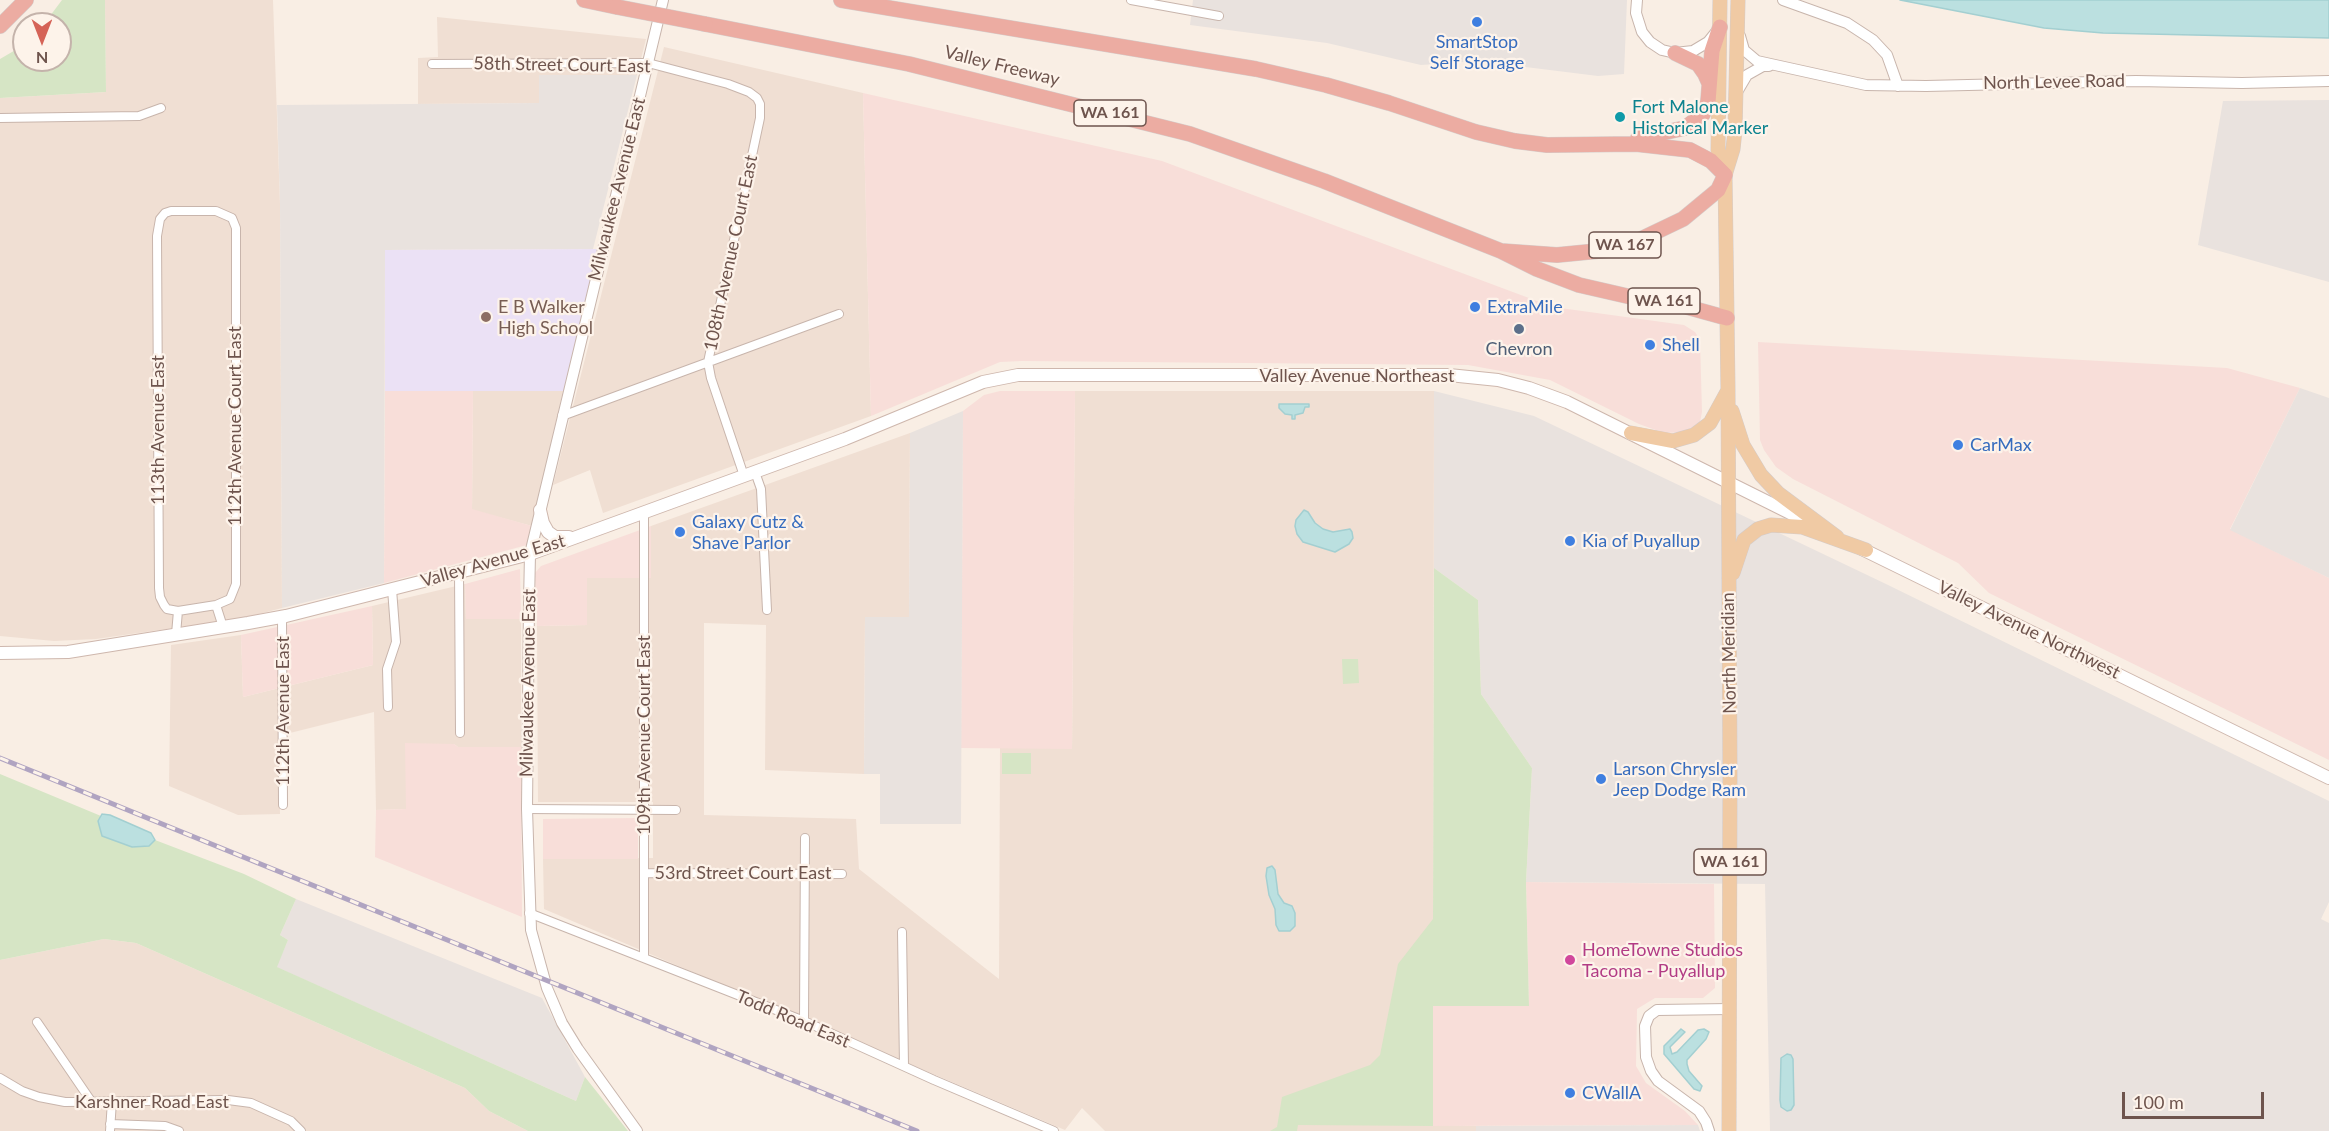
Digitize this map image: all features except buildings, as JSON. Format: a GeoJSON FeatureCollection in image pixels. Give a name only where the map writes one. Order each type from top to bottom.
{"type":"FeatureCollection","features":[{"type":"Feature","properties":{"kind":"highway"},"geometry":{"type":"LineString","coordinates":[[0,26],[26,0]]}},
{"type":"Feature","properties":{"kind":"highway","name":"Valley Freeway"},"geometry":{"type":"LineString","coordinates":[[584,0],[909,64],[1190,134],[1283,165],[1501,251]]}},
{"type":"Feature","properties":{"kind":"highway","name":"Valley Freeway"},"geometry":{"type":"LineString","coordinates":[[841,0],[1256,69],[1347,91],[1476,132],[1515,141],[1547,145],[1593,145]]}},
{"type":"Feature","properties":{"kind":"highway"},"geometry":{"type":"LineString","coordinates":[[1593,145],[1658,135],[1685,128],[1703,114],[1708,102],[1712,51],[1720,24]]}},
{"type":"Feature","properties":{"kind":"highway"},"geometry":{"type":"LineString","coordinates":[[1675,53],[1698,64],[1710,86]]}},
{"type":"Feature","properties":{"kind":"highway"},"geometry":{"type":"LineString","coordinates":[[1593,145],[1636,144],[1690,150],[1711,161],[1725,175]]}},
{"type":"Feature","properties":{"kind":"highway","name":"WA 167"},"geometry":{"type":"LineString","coordinates":[[1501,251],[1557,255],[1608,250],[1637,241],[1683,219],[1718,190],[1725,175]]}},
{"type":"Feature","properties":{"kind":"highway","name":"WA 161"},"geometry":{"type":"LineString","coordinates":[[1501,251],[1537,269],[1579,285],[1680,304],[1727,318]]}},
{"type":"Feature","properties":{"kind":"main road","name":"North Meridian"},"geometry":{"type":"LineString","coordinates":[[1720,0],[1718,150],[1725,175],[1728,390],[1729,1131]]}},
{"type":"Feature","properties":{"kind":"main road","name":"North Meridian"},"geometry":{"type":"LineString","coordinates":[[1725,175],[1733,149],[1737,93],[1738,0]]}},
{"type":"Feature","properties":{"kind":"main road","name":"Valley Avenue Northeast"},"geometry":{"type":"LineString","coordinates":[[966,389],[994,379],[1018,375],[1472,376],[1509,383],[1558,398],[1727,483]]}},
{"type":"Feature","properties":{"kind":"main road","name":"Valley Avenue East"},"geometry":{"type":"LineString","coordinates":[[0,653],[68,652],[282,617],[530,554],[854,435],[966,389]]}},
{"type":"Feature","properties":{"kind":"main road"},"geometry":{"type":"LineString","coordinates":[[1630,433],[1673,441],[1694,435],[1710,423],[1728,390]]}},
{"type":"Feature","properties":{"kind":"main road"},"geometry":{"type":"LineString","coordinates":[[1728,390],[1734,419],[1743,445],[1761,475],[1778,493],[1837,537]]}},
{"type":"Feature","properties":{"kind":"main road","name":"Valley Avenue Northwest"},"geometry":{"type":"LineString","coordinates":[[1727,483],[2329,778]]}},
{"type":"Feature","properties":{"kind":"main road"},"geometry":{"type":"LineString","coordinates":[[540,510],[545,527],[555,537],[579,536]]}},
{"type":"Feature","properties":{"kind":"main road"},"geometry":{"type":"LineString","coordinates":[[1728,593],[1744,540],[1758,529],[1771,525],[1802,527],[1866,550]]}},
{"type":"Feature","properties":{"kind":"street","name":"Milwaukee Avenue East"},"geometry":{"type":"LineString","coordinates":[[637,1131],[562,1023],[537,958],[529,913],[527,809],[530,554],[663,0]]}},
{"type":"Feature","properties":{"kind":"street"},"geometry":{"type":"LineString","coordinates":[[1131,0],[1219,16]]}},
{"type":"Feature","properties":{"kind":"street"},"geometry":{"type":"LineString","coordinates":[[1637,0],[1636,13],[1642,32],[1656,47],[1675,53],[1685,53],[1708,42],[1720,24]]}},
{"type":"Feature","properties":{"kind":"street"},"geometry":{"type":"LineString","coordinates":[[1783,0],[1847,23],[1874,40],[1887,55],[1898,86]]}},
{"type":"Feature","properties":{"kind":"street","name":"North Levee Road"},"geometry":{"type":"LineString","coordinates":[[1738,24],[1741,43],[1749,56],[1757,61],[1844,82],[1898,86],[2136,81],[2242,83],[2329,81]]}},
{"type":"Feature","properties":{"kind":"street","name":"58th Street Court East"},"geometry":{"type":"LineString","coordinates":[[432,64],[648,63],[728,84],[749,92],[757,98]]}},
{"type":"Feature","properties":{"kind":"street"},"geometry":{"type":"LineString","coordinates":[[1737,93],[1742,82],[1754,70],[1763,66],[1782,66]]}},
{"type":"Feature","properties":{"kind":"street","name":"108th Avenue Court East"},"geometry":{"type":"LineString","coordinates":[[757,98],[760,104],[760,118],[708,362],[711,378],[749,474],[761,489],[767,610]]}},
{"type":"Feature","properties":{"kind":"street"},"geometry":{"type":"LineString","coordinates":[[0,118],[139,116],[161,108]]}},
{"type":"Feature","properties":{"kind":"street","name":"113th Avenue East"},"geometry":{"type":"LineString","coordinates":[[178,611],[167,609],[161,601],[160,594],[157,236],[161,216],[167,212],[216,211],[228,215]]}},
{"type":"Feature","properties":{"kind":"street","name":"112th Avenue Court East"},"geometry":{"type":"LineString","coordinates":[[216,605],[230,599],[236,584],[236,234],[234,223],[228,215]]}},
{"type":"Feature","properties":{"kind":"street"},"geometry":{"type":"LineString","coordinates":[[562,416],[839,314]]}},
{"type":"Feature","properties":{"kind":"street","name":"109th Avenue Court East"},"geometry":{"type":"LineString","coordinates":[[644,512],[644,958]]}},
{"type":"Feature","properties":{"kind":"street"},"geometry":{"type":"LineString","coordinates":[[459,572],[460,733]]}},
{"type":"Feature","properties":{"kind":"street"},"geometry":{"type":"LineString","coordinates":[[388,706],[387,669],[396,642],[392,589]]}},
{"type":"Feature","properties":{"kind":"street"},"geometry":{"type":"LineString","coordinates":[[176,634],[178,611],[216,605],[223,627]]}},
{"type":"Feature","properties":{"kind":"street","name":"112th Avenue East"},"geometry":{"type":"LineString","coordinates":[[282,617],[283,805]]}},
{"type":"Feature","properties":{"kind":"street"},"geometry":{"type":"LineString","coordinates":[[527,809],[676,810]]}},
{"type":"Feature","properties":{"kind":"street"},"geometry":{"type":"LineString","coordinates":[[804,1021],[805,838]]}},
{"type":"Feature","properties":{"kind":"street","name":"53rd Street Court East"},"geometry":{"type":"LineString","coordinates":[[644,873],[842,874]]}},
{"type":"Feature","properties":{"kind":"street","name":"Todd Road East"},"geometry":{"type":"LineString","coordinates":[[529,913],[804,1021],[1054,1131]]}},
{"type":"Feature","properties":{"kind":"street"},"geometry":{"type":"LineString","coordinates":[[902,932],[904,1066]]}},
{"type":"Feature","properties":{"kind":"street"},"geometry":{"type":"LineString","coordinates":[[1708,1131],[1706,1122],[1699,1111],[1658,1081],[1651,1071],[1646,1057],[1645,1026],[1649,1016],[1657,1010],[1669,1008],[1730,1009]]}},
{"type":"Feature","properties":{"kind":"street"},"geometry":{"type":"LineString","coordinates":[[37,1022],[91,1101]]}},
{"type":"Feature","properties":{"kind":"street","name":"Karshner Road East"},"geometry":{"type":"LineString","coordinates":[[0,1078],[22,1091],[64,1102],[228,1100],[251,1103],[291,1121],[301,1131]]}},
{"type":"Feature","properties":{"kind":"street"},"geometry":{"type":"LineString","coordinates":[[112,1101],[110,1127],[165,1126],[179,1131]]}},
{"type":"Feature","properties":{"kind":"shaded area"},"geometry":{"type":"Polygon","coordinates":[[[105,0],[273,0],[280,204],[282,608],[244,618],[96,639],[54,641],[0,636],[0,98],[106,92],[105,0]]]}},
{"type":"Feature","properties":{"kind":"shaded area","name":"SmartStop Self Storage"},"geometry":{"type":"Polygon","coordinates":[[[1193,0],[1627,0],[1624,74],[1598,76],[1477,61],[1421,65],[1327,43],[1190,25],[1193,0]]]}},
{"type":"Feature","properties":{"kind":"shaded area"},"geometry":{"type":"Polygon","coordinates":[[[437,17],[646,39],[637,75],[539,75],[539,103],[418,104],[418,58],[438,57],[437,17]]]}},
{"type":"Feature","properties":{"kind":"shaded area"},"geometry":{"type":"Polygon","coordinates":[[[664,47],[863,93],[871,416],[603,513],[590,470],[553,485],[664,47]]]}},
{"type":"Feature","properties":{"kind":"shaded area"},"geometry":{"type":"Polygon","coordinates":[[[539,75],[637,75],[593,249],[385,250],[384,583],[282,608],[280,204],[277,105],[539,103],[539,75]]]}},
{"type":"Feature","properties":{"kind":"shaded area"},"geometry":{"type":"Polygon","coordinates":[[[863,93],[1162,161],[1553,307],[1684,325],[1695,332],[1700,340],[1702,412],[1699,427],[1689,432],[1664,433],[1639,424],[1550,380],[1468,365],[1000,362],[871,416],[863,93]]]}},
{"type":"Feature","properties":{"kind":"shaded area"},"geometry":{"type":"Polygon","coordinates":[[[2329,100],[2329,282],[2198,245],[2223,101],[2329,100]]]}},
{"type":"Feature","properties":{"kind":"shaded area","name":"E B Walker High School"},"geometry":{"type":"Polygon","coordinates":[[[603,249],[568,391],[385,391],[385,250],[603,249]]]}},
{"type":"Feature","properties":{"kind":"shaded area"},"geometry":{"type":"Polygon","coordinates":[[[1758,342],[2227,368],[2300,388],[2230,529],[2329,578],[2329,760],[1989,593],[1958,563],[1793,479],[1776,467],[1760,440],[1758,342]]]}},
{"type":"Feature","properties":{"kind":"shaded area"},"geometry":{"type":"Polygon","coordinates":[[[2300,388],[2329,398],[2329,578],[2230,530],[2300,388]]]}},
{"type":"Feature","properties":{"kind":"shaded area"},"geometry":{"type":"Polygon","coordinates":[[[385,391],[473,391],[472,509],[532,526],[527,545],[384,583],[385,391]]]}},
{"type":"Feature","properties":{"kind":"shaded area"},"geometry":{"type":"Polygon","coordinates":[[[473,391],[563,391],[532,526],[472,510],[473,391]]]}},
{"type":"Feature","properties":{"kind":"shaded area"},"geometry":{"type":"Polygon","coordinates":[[[1000,391],[1075,391],[1072,749],[961,748],[963,411],[984,395],[1000,391]]]}},
{"type":"Feature","properties":{"kind":"shaded area"},"geometry":{"type":"Polygon","coordinates":[[[1075,391],[1434,391],[1433,1125],[1476,1126],[1476,1131],[1105,1131],[1082,1108],[1065,1130],[544,909],[543,859],[653,858],[653,802],[538,802],[537,626],[587,625],[587,578],[651,577],[651,526],[910,433],[909,617],[865,617],[864,774],[765,770],[766,625],[704,623],[704,815],[856,819],[859,869],[999,979],[1000,748],[1072,748],[1075,391]]]}},
{"type":"Feature","properties":{"kind":"shaded area"},"geometry":{"type":"Polygon","coordinates":[[[1434,391],[1534,416],[1886,584],[2329,801],[2329,902],[2321,919],[2329,923],[2329,1131],[1770,1131],[1765,884],[1526,882],[1532,768],[1481,694],[1478,600],[1434,568],[1434,391]]]}},
{"type":"Feature","properties":{"kind":"shaded area"},"geometry":{"type":"Polygon","coordinates":[[[963,411],[961,824],[880,824],[880,774],[864,774],[865,617],[909,617],[910,433],[963,411]]]}},
{"type":"Feature","properties":{"kind":"shaded area"},"geometry":{"type":"Polygon","coordinates":[[[651,526],[651,578],[587,578],[587,625],[537,626],[535,573],[541,566],[651,526]]]}},
{"type":"Feature","properties":{"kind":"shaded area"},"geometry":{"type":"Polygon","coordinates":[[[520,569],[521,619],[466,619],[465,584],[520,569]]]}},
{"type":"Feature","properties":{"kind":"shaded area"},"geometry":{"type":"Polygon","coordinates":[[[465,584],[466,619],[521,619],[521,747],[458,747],[454,744],[406,809],[376,810],[374,712],[278,736],[280,814],[238,815],[169,786],[171,645],[241,635],[243,697],[373,665],[372,606],[465,584]]]}},
{"type":"Feature","properties":{"kind":"shaded area"},"geometry":{"type":"Polygon","coordinates":[[[372,606],[373,665],[243,697],[241,635],[372,606]]]}},
{"type":"Feature","properties":{"kind":"shaded area"},"geometry":{"type":"Polygon","coordinates":[[[405,743],[454,744],[458,747],[521,747],[522,917],[375,857],[376,810],[406,809],[405,743]]]}},
{"type":"Feature","properties":{"kind":"shaded area"},"geometry":{"type":"Polygon","coordinates":[[[638,818],[638,859],[543,859],[543,819],[638,818]]]}},
{"type":"Feature","properties":{"kind":"shaded area"},"geometry":{"type":"Polygon","coordinates":[[[1526,882],[1714,884],[1715,988],[1703,998],[1655,998],[1637,1009],[1636,1066],[1646,1083],[1685,1111],[1698,1125],[1433,1126],[1433,1006],[1529,1006],[1526,882]]]}},
{"type":"Feature","properties":{"kind":"shaded area"},"geometry":{"type":"Polygon","coordinates":[[[296,899],[542,998],[585,1077],[576,1101],[276,967],[288,940],[280,935],[296,899]]]}},
{"type":"Feature","properties":{"kind":"shaded area"},"geometry":{"type":"Polygon","coordinates":[[[104,939],[136,943],[465,1088],[489,1111],[528,1131],[0,1131],[0,960],[104,939]]]}},
{"type":"Feature","properties":{"kind":"shaded area"},"geometry":{"type":"Polygon","coordinates":[[[1698,1125],[1700,1131],[1476,1131],[1476,1126],[1698,1125]]]}},
{"type":"Feature","properties":{"kind":"green space"},"geometry":{"type":"Polygon","coordinates":[[[62,0],[105,0],[106,92],[0,98],[0,59],[12,52],[12,72],[72,72],[72,12],[53,12],[62,0]]]}},
{"type":"Feature","properties":{"kind":"green space"},"geometry":{"type":"Polygon","coordinates":[[[1434,568],[1478,600],[1481,694],[1532,768],[1526,882],[1529,1006],[1433,1006],[1433,1126],[1298,1125],[1297,1131],[1270,1131],[1277,1127],[1282,1097],[1370,1065],[1380,1055],[1398,964],[1433,919],[1434,568]]]}},
{"type":"Feature","properties":{"kind":"green space"},"geometry":{"type":"Polygon","coordinates":[[[1342,659],[1358,659],[1359,683],[1343,684],[1342,659]]]}},
{"type":"Feature","properties":{"kind":"green space"},"geometry":{"type":"Polygon","coordinates":[[[1002,753],[1031,753],[1031,774],[1002,774],[1002,753]]]}},
{"type":"Feature","properties":{"kind":"green space"},"geometry":{"type":"Polygon","coordinates":[[[0,774],[101,816],[98,821],[149,846],[155,840],[244,874],[296,899],[280,935],[288,940],[277,967],[576,1101],[585,1077],[628,1131],[528,1131],[489,1111],[465,1088],[136,943],[104,939],[0,960],[0,774]]]}},
{"type":"Feature","properties":{"kind":"water"},"geometry":{"type":"Polygon","coordinates":[[[1900,0],[2329,0],[2329,38],[2103,33],[2044,28],[1900,0]]]}},
{"type":"Feature","properties":{"kind":"water"},"geometry":{"type":"Polygon","coordinates":[[[1279,404],[1309,404],[1309,407],[1305,407],[1303,413],[1295,415],[1295,419],[1292,419],[1292,415],[1285,414],[1279,408],[1279,404]]]}},
{"type":"Feature","properties":{"kind":"water"},"geometry":{"type":"Polygon","coordinates":[[[1304,510],[1323,529],[1333,532],[1350,529],[1353,538],[1349,544],[1335,552],[1303,542],[1295,526],[1296,520],[1304,510]]]}},
{"type":"Feature","properties":{"kind":"water"},"geometry":{"type":"Polygon","coordinates":[[[102,814],[110,815],[151,833],[155,840],[149,846],[132,847],[102,836],[98,821],[102,814]]]}},
{"type":"Feature","properties":{"kind":"water"},"geometry":{"type":"Polygon","coordinates":[[[1272,866],[1275,870],[1278,894],[1284,903],[1292,906],[1295,913],[1295,926],[1290,931],[1279,931],[1276,925],[1275,909],[1269,895],[1266,876],[1267,868],[1272,866]]]}},
{"type":"Feature","properties":{"kind":"water"},"geometry":{"type":"Polygon","coordinates":[[[1681,1029],[1685,1032],[1670,1047],[1672,1054],[1677,1052],[1698,1030],[1704,1029],[1709,1032],[1706,1039],[1687,1060],[1689,1071],[1702,1086],[1700,1091],[1694,1089],[1664,1054],[1664,1046],[1681,1029]]]}},
{"type":"Feature","properties":{"kind":"water"},"geometry":{"type":"Polygon","coordinates":[[[1787,1054],[1793,1059],[1794,1105],[1791,1110],[1787,1111],[1781,1107],[1780,1100],[1781,1058],[1787,1054]]]}},
{"type":"Feature","properties":{"kind":"railway"},"geometry":{"type":"LineString","coordinates":[[0,758],[917,1131]]}},
{"type":"Feature","properties":{"kind":"place","name":"SmartStop Self Storage"},"geometry":{"type":"Point","coordinates":[1477,22]}},
{"type":"Feature","properties":{"kind":"place","name":"Fort Malone Historical Marker"},"geometry":{"type":"Point","coordinates":[1620,117]}},
{"type":"Feature","properties":{"kind":"place","name":"ExtraMile"},"geometry":{"type":"Point","coordinates":[1475,307]}},
{"type":"Feature","properties":{"kind":"place","name":"E B Walker High School"},"geometry":{"type":"Point","coordinates":[486,317]}},
{"type":"Feature","properties":{"kind":"place","name":"Chevron"},"geometry":{"type":"Point","coordinates":[1519,329]}},
{"type":"Feature","properties":{"kind":"place","name":"Shell"},"geometry":{"type":"Point","coordinates":[1650,345]}},
{"type":"Feature","properties":{"kind":"place","name":"CarMax"},"geometry":{"type":"Point","coordinates":[1958,445]}},
{"type":"Feature","properties":{"kind":"place","name":"Galaxy Cutz & Shave Parlor"},"geometry":{"type":"Point","coordinates":[680,532]}},
{"type":"Feature","properties":{"kind":"place","name":"Kia of Puyallup"},"geometry":{"type":"Point","coordinates":[1570,541]}},
{"type":"Feature","properties":{"kind":"place","name":"Larson Chrysler Jeep Dodge Ram"},"geometry":{"type":"Point","coordinates":[1601,779]}},
{"type":"Feature","properties":{"kind":"place","name":"HomeTowne Studios Tacoma - Puyallup"},"geometry":{"type":"Point","coordinates":[1570,960]}},
{"type":"Feature","properties":{"kind":"place","name":"CWallA"},"geometry":{"type":"Point","coordinates":[1570,1093]}}]}
